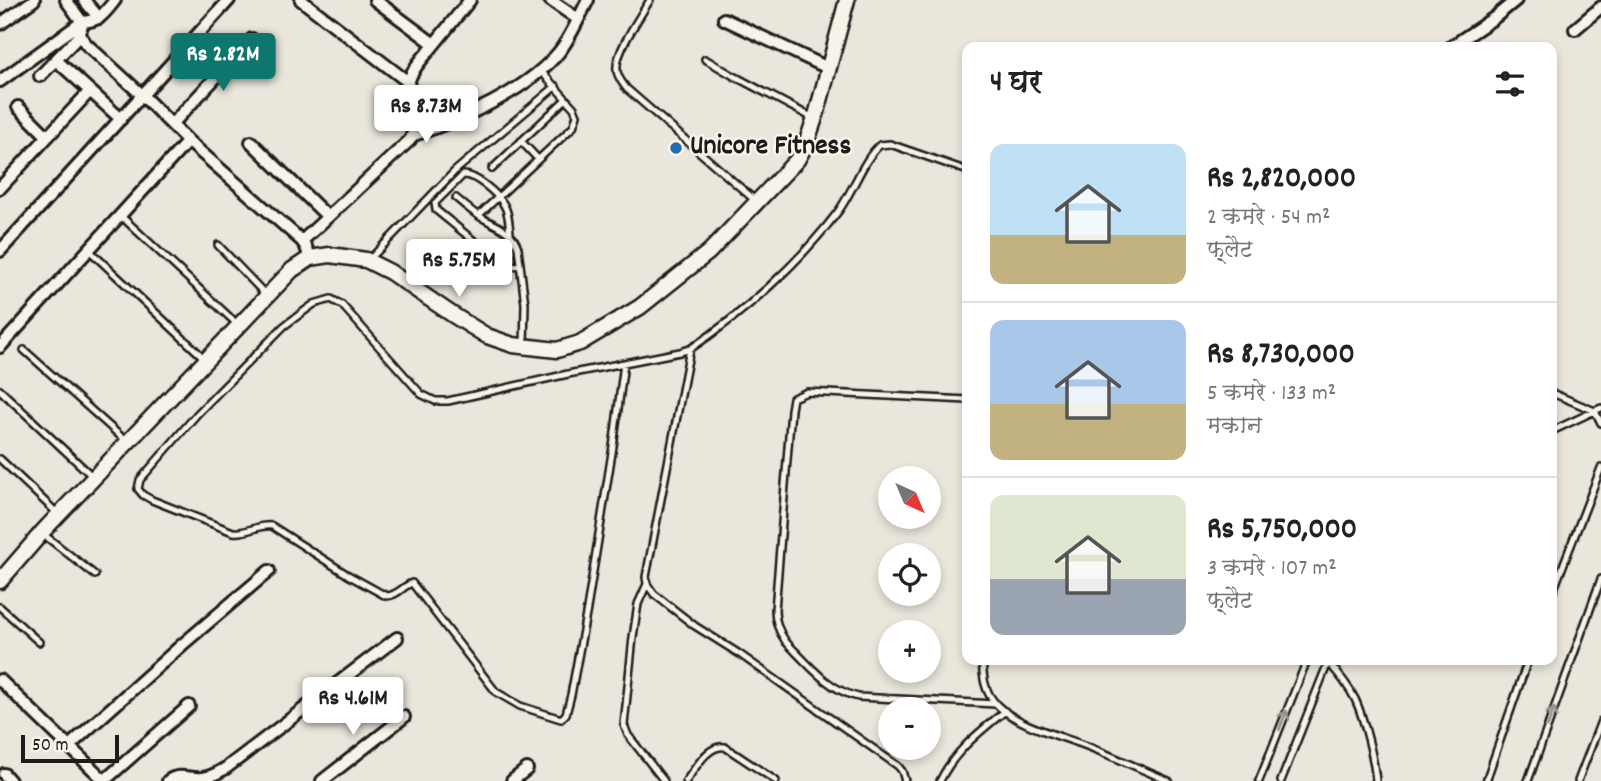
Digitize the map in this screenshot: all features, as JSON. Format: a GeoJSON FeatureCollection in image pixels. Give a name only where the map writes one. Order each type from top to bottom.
{"type":"FeatureCollection","features":[{"type":"Feature","properties":{"kind":"street"},"geometry":{"type":"LineString","coordinates":[[0,24],[34,0]]}},
{"type":"Feature","properties":{"kind":"street"},"geometry":{"type":"LineString","coordinates":[[40,76],[80,35],[82,22],[66,0]]}},
{"type":"Feature","properties":{"kind":"street"},"geometry":{"type":"LineString","coordinates":[[84,0],[99,18]]}},
{"type":"Feature","properties":{"kind":"street"},"geometry":{"type":"LineString","coordinates":[[0,81],[82,22],[99,18],[115,0]]}},
{"type":"Feature","properties":{"kind":"street"},"geometry":{"type":"LineString","coordinates":[[0,251],[229,0]]}},
{"type":"Feature","properties":{"kind":"street"},"geometry":{"type":"LineString","coordinates":[[301,0],[408,82]]}},
{"type":"Feature","properties":{"kind":"street"},"geometry":{"type":"LineString","coordinates":[[375,0],[434,44]]}},
{"type":"Feature","properties":{"kind":"street"},"geometry":{"type":"LineString","coordinates":[[414,135],[406,92],[408,82],[415,68],[470,0]]}},
{"type":"Feature","properties":{"kind":"street"},"geometry":{"type":"LineString","coordinates":[[550,0],[578,19]]}},
{"type":"Feature","properties":{"kind":"street"},"geometry":{"type":"LineString","coordinates":[[302,241],[414,135],[468,114],[505,94],[540,70],[560,50],[588,0]]}},
{"type":"Feature","properties":{"kind":"street"},"geometry":{"type":"LineString","coordinates":[[0,582],[44,531],[267,296],[292,270],[310,258],[330,256],[368,261],[390,272],[487,336],[513,345],[557,350],[580,343],[640,307],[709,252],[797,160],[815,119],[847,0]]}},
{"type":"Feature","properties":{"kind":"street"},"geometry":{"type":"LineString","coordinates":[[1458,42],[1516,0]]}},
{"type":"Feature","properties":{"kind":"street"},"geometry":{"type":"LineString","coordinates":[[1575,29],[1601,7]]}},
{"type":"Feature","properties":{"kind":"street"},"geometry":{"type":"LineString","coordinates":[[724,19],[828,68]]}},
{"type":"Feature","properties":{"kind":"street"},"geometry":{"type":"LineString","coordinates":[[80,35],[86,44],[188,142],[302,241],[310,258]]}},
{"type":"Feature","properties":{"kind":"street"},"geometry":{"type":"LineString","coordinates":[[172,124],[252,40]]}},
{"type":"Feature","properties":{"kind":"street"},"geometry":{"type":"LineString","coordinates":[[56,60],[121,119]]}},
{"type":"Feature","properties":{"kind":"street"},"geometry":{"type":"LineString","coordinates":[[0,188],[90,91]]}},
{"type":"Feature","properties":{"kind":"street"},"geometry":{"type":"LineString","coordinates":[[18,107],[47,136]]}},
{"type":"Feature","properties":{"kind":"street"},"geometry":{"type":"LineString","coordinates":[[0,347],[188,142]]}},
{"type":"Feature","properties":{"kind":"street"},"geometry":{"type":"LineString","coordinates":[[251,142],[328,217]]}},
{"type":"Feature","properties":{"kind":"street"},"geometry":{"type":"LineString","coordinates":[[68,747],[269,571]]}},
{"type":"Feature","properties":{"kind":"street"},"geometry":{"type":"LineString","coordinates":[[168,781],[178,775],[207,778],[226,768],[397,638]]}},
{"type":"Feature","properties":{"kind":"street"},"geometry":{"type":"LineString","coordinates":[[0,680],[105,781],[189,706]]}},
{"type":"Feature","properties":{"kind":"street"},"geometry":{"type":"LineString","coordinates":[[322,781],[404,717]]}},
{"type":"Feature","properties":{"kind":"street"},"geometry":{"type":"LineString","coordinates":[[512,781],[527,769]]}},
{"type":"Feature","properties":{"kind":"lane"},"geometry":{"type":"LineString","coordinates":[[650,0],[621,50],[616,68],[619,78],[628,89],[757,202]]}},
{"type":"Feature","properties":{"kind":"lane"},"geometry":{"type":"LineString","coordinates":[[705,59],[815,119]]}},
{"type":"Feature","properties":{"kind":"lane"},"geometry":{"type":"LineString","coordinates":[[478,215],[573,127],[576,121],[574,108],[540,70]]}},
{"type":"Feature","properties":{"kind":"lane"},"geometry":{"type":"LineString","coordinates":[[368,261],[455,171],[556,86]]}},
{"type":"Feature","properties":{"kind":"lane"},"geometry":{"type":"LineString","coordinates":[[492,169],[566,99]]}},
{"type":"Feature","properties":{"kind":"lane"},"geometry":{"type":"LineString","coordinates":[[521,141],[538,159]]}},
{"type":"Feature","properties":{"kind":"lane"},"geometry":{"type":"LineString","coordinates":[[624,363],[587,609],[571,695],[566,714],[561,719],[520,706],[496,692],[412,583],[393,596],[386,596],[272,526],[262,526],[244,533],[233,532],[152,500],[138,489],[140,480],[197,414],[261,348],[299,314],[324,300],[331,299],[342,305],[421,394],[441,402],[460,399],[624,363],[680,352],[690,349],[759,296],[812,243],[844,205],[870,156],[880,145],[890,144],[962,169]]}},
{"type":"Feature","properties":{"kind":"lane"},"geometry":{"type":"LineString","coordinates":[[510,233],[507,212],[498,196],[467,174],[435,203],[436,210],[500,262],[520,266]]}},
{"type":"Feature","properties":{"kind":"lane"},"geometry":{"type":"LineString","coordinates":[[456,198],[478,215],[510,233],[516,240],[525,304],[524,346]]}},
{"type":"Feature","properties":{"kind":"lane"},"geometry":{"type":"LineString","coordinates":[[120,216],[239,326]]}},
{"type":"Feature","properties":{"kind":"lane"},"geometry":{"type":"LineString","coordinates":[[218,245],[267,296]]}},
{"type":"Feature","properties":{"kind":"lane"},"geometry":{"type":"LineString","coordinates":[[89,250],[206,360]]}},
{"type":"Feature","properties":{"kind":"lane"},"geometry":{"type":"LineString","coordinates":[[690,349],[646,577],[647,584],[654,594],[705,633],[738,653],[898,766],[905,781]]}},
{"type":"Feature","properties":{"kind":"lane"},"geometry":{"type":"LineString","coordinates":[[24,350],[128,443]]}},
{"type":"Feature","properties":{"kind":"lane"},"geometry":{"type":"LineString","coordinates":[[0,390],[94,478]]}},
{"type":"Feature","properties":{"kind":"lane"},"geometry":{"type":"LineString","coordinates":[[962,400],[807,392],[793,398],[775,620],[780,635],[786,642],[828,683],[846,694],[858,697],[996,704]]}},
{"type":"Feature","properties":{"kind":"lane"},"geometry":{"type":"LineString","coordinates":[[1557,395],[1598,409]]}},
{"type":"Feature","properties":{"kind":"lane"},"geometry":{"type":"LineString","coordinates":[[1598,409],[1601,423]]}},
{"type":"Feature","properties":{"kind":"lane"},"geometry":{"type":"LineString","coordinates":[[1557,429],[1598,409]]}},
{"type":"Feature","properties":{"kind":"lane"},"geometry":{"type":"LineString","coordinates":[[0,459],[59,515]]}},
{"type":"Feature","properties":{"kind":"lane"},"geometry":{"type":"LineString","coordinates":[[1557,581],[1601,468]]}},
{"type":"Feature","properties":{"kind":"lane"},"geometry":{"type":"LineString","coordinates":[[44,531],[95,575]]}},
{"type":"Feature","properties":{"kind":"lane"},"geometry":{"type":"LineString","coordinates":[[1528,781],[1601,579]]}},
{"type":"Feature","properties":{"kind":"lane"},"geometry":{"type":"LineString","coordinates":[[647,584],[638,604],[624,725],[628,735],[664,781]]}},
{"type":"Feature","properties":{"kind":"lane"},"geometry":{"type":"LineString","coordinates":[[0,607],[39,642]]}},
{"type":"Feature","properties":{"kind":"lane"},"geometry":{"type":"LineString","coordinates":[[982,665],[985,686],[996,704],[1021,721],[1168,781]]}},
{"type":"Feature","properties":{"kind":"lane"},"geometry":{"type":"LineString","coordinates":[[1259,781],[1305,665]]}},
{"type":"Feature","properties":{"kind":"lane"},"geometry":{"type":"LineString","coordinates":[[1282,781],[1326,665]]}},
{"type":"Feature","properties":{"kind":"lane"},"geometry":{"type":"LineString","coordinates":[[1331,665],[1354,698],[1362,718],[1376,781]]}},
{"type":"Feature","properties":{"kind":"lane"},"geometry":{"type":"LineString","coordinates":[[1486,781],[1526,665]]}},
{"type":"Feature","properties":{"kind":"lane"},"geometry":{"type":"LineString","coordinates":[[940,781],[960,750],[1005,711]]}},
{"type":"Feature","properties":{"kind":"lane"},"geometry":{"type":"LineString","coordinates":[[1578,781],[1601,721]]}},
{"type":"Feature","properties":{"kind":"lane"},"geometry":{"type":"LineString","coordinates":[[686,781],[712,749],[720,746],[776,781]]}},
{"type":"Feature","properties":{"kind":"place","name":"Unicore Fitness"},"geometry":{"type":"Point","coordinates":[676,148]}}]}
